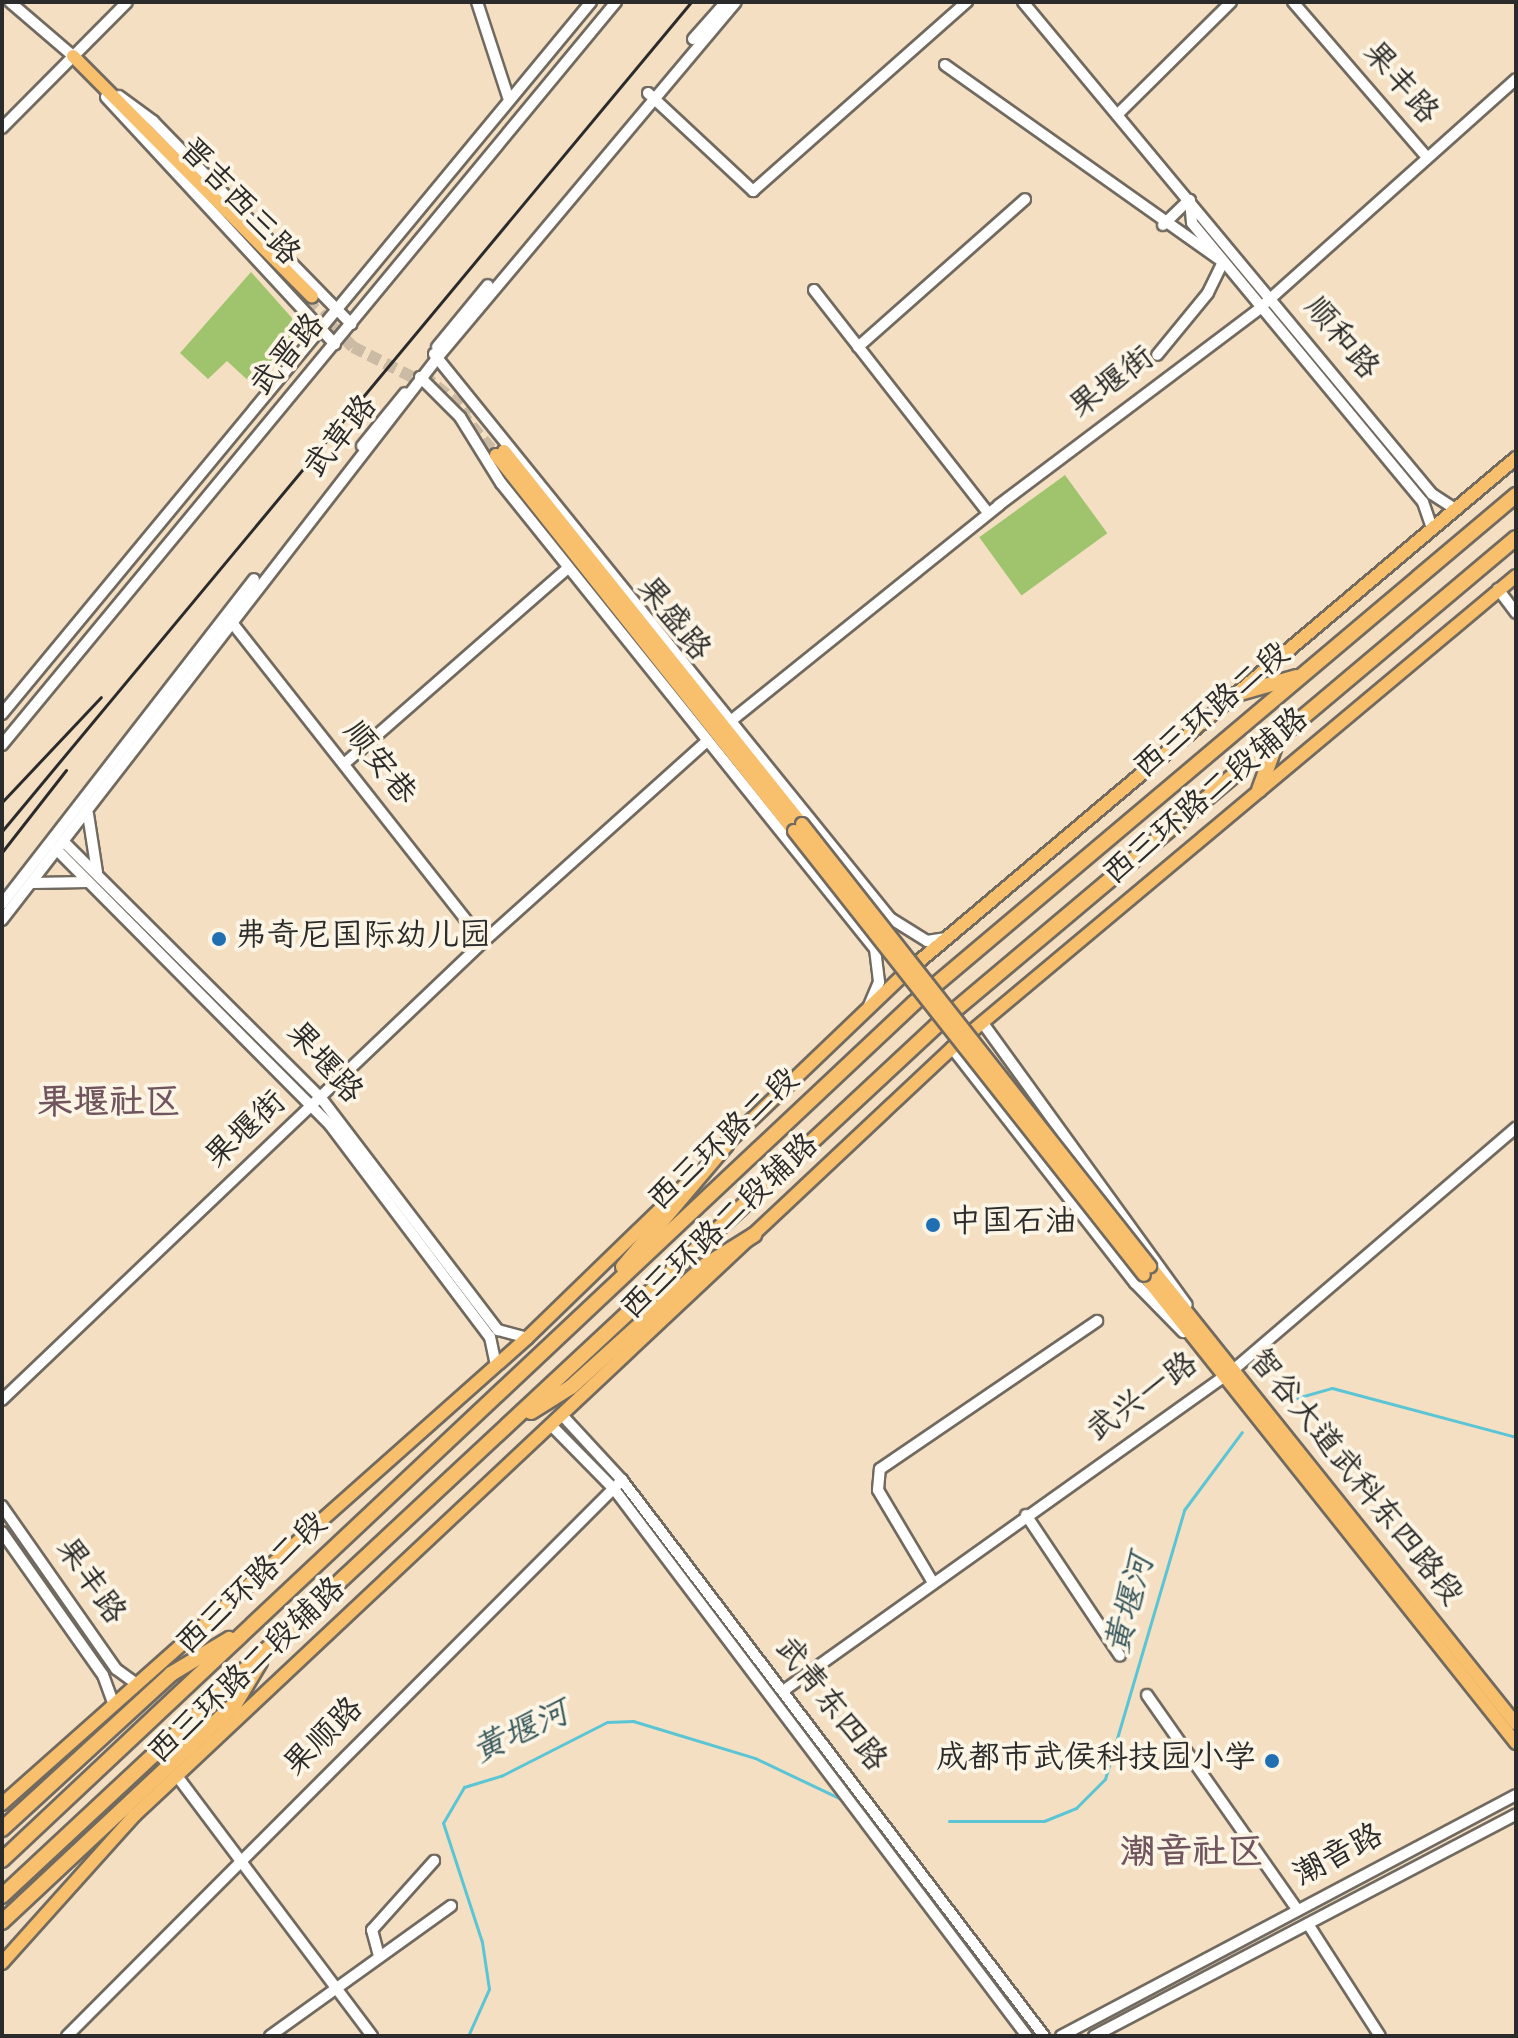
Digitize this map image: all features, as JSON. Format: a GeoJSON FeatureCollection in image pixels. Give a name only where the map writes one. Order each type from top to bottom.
{"type":"FeatureCollection","features":[{"type":"Feature","properties":{"kind":"highway","name":"西三环路二段"},"geometry":{"type":"LineString","coordinates":[[2,1860],[914,1003],[1516,494]]}},
{"type":"Feature","properties":{"kind":"highway","name":"西三环路二段"},"geometry":{"type":"LineString","coordinates":[[2,1896],[936,1026],[1516,538]]}},
{"type":"Feature","properties":{"kind":"highway"},"geometry":{"type":"LineString","coordinates":[[1240,693],[1301,676]]}},
{"type":"Feature","properties":{"kind":"highway"},"geometry":{"type":"LineString","coordinates":[[1259,790],[1279,738]]}},
{"type":"Feature","properties":{"kind":"highway"},"geometry":{"type":"LineString","coordinates":[[578,1320],[726,1145]]}},
{"type":"Feature","properties":{"kind":"highway"},"geometry":{"type":"LineString","coordinates":[[503,1429],[571,1387],[706,1265],[754,1235]]}},
{"type":"Feature","properties":{"kind":"highway"},"geometry":{"type":"LineString","coordinates":[[2,1829],[171,1674],[253,1625]]}},
{"type":"Feature","properties":{"kind":"highway"},"geometry":{"type":"LineString","coordinates":[[2,1922],[235,1704],[269,1647]]}},
{"type":"Feature","properties":{"kind":"main road","name":"晋吉西三路"},"geometry":{"type":"LineString","coordinates":[[73,56],[310,299]]}},
{"type":"Feature","properties":{"kind":"main road","name":"果盛路"},"geometry":{"type":"LineString","coordinates":[[499,452],[1147,1271]]}},
{"type":"Feature","properties":{"kind":"main road","name":"西三环路二段辅路"},"geometry":{"type":"LineString","coordinates":[[2,1804],[527,1338],[866,1011],[947,938],[1516,458]]}},
{"type":"Feature","properties":{"kind":"main road","name":"西三环路二段辅路"},"geometry":{"type":"LineString","coordinates":[[2,1963],[177,1776],[952,1048],[1498,589],[1514,582]]}},
{"type":"Feature","properties":{"kind":"main road","name":"智谷大道武科东四路段"},"geometry":{"type":"LineString","coordinates":[[1147,1271],[1201,1327],[1226,1374],[1516,1743]]}},
{"type":"Feature","properties":{"kind":"main road"},"geometry":{"type":"LineString","coordinates":[[1147,1271],[1193,1342],[1226,1374]]}},
{"type":"Feature","properties":{"kind":"main road","name":"智谷大道武科东四路段"},"geometry":{"type":"LineString","coordinates":[[1226,1374],[1516,1724]]}},
{"type":"Feature","properties":{"kind":"street"},"geometry":{"type":"LineString","coordinates":[[10,2],[73,56]]}},
{"type":"Feature","properties":{"kind":"street"},"geometry":{"type":"LineString","coordinates":[[2,128],[127,2]]}},
{"type":"Feature","properties":{"kind":"street"},"geometry":{"type":"LineString","coordinates":[[477,2],[509,100]]}},
{"type":"Feature","properties":{"kind":"street","name":"武晋路"},"geometry":{"type":"LineString","coordinates":[[2,714],[322,331],[591,2]]}},
{"type":"Feature","properties":{"kind":"street","name":"武晋路"},"geometry":{"type":"LineString","coordinates":[[2,745],[616,2]]}},
{"type":"Feature","properties":{"kind":"street","name":"武草路"},"geometry":{"type":"LineString","coordinates":[[2,920],[421,378],[435,355],[726,2]]}},
{"type":"Feature","properties":{"kind":"street","name":"武草路"},"geometry":{"type":"LineString","coordinates":[[649,94],[736,2]]}},
{"type":"Feature","properties":{"kind":"street"},"geometry":{"type":"LineString","coordinates":[[649,94],[753,191],[967,2]]}},
{"type":"Feature","properties":{"kind":"street"},"geometry":{"type":"LineString","coordinates":[[1120,112],[1231,2]]}},
{"type":"Feature","properties":{"kind":"street","name":"果丰路"},"geometry":{"type":"LineString","coordinates":[[1293,2],[1427,157]]}},
{"type":"Feature","properties":{"kind":"street","name":"顺和路"},"geometry":{"type":"LineString","coordinates":[[1024,4],[1120,112],[1439,502],[1455,509]]}},
{"type":"Feature","properties":{"kind":"street","name":"顺和路"},"geometry":{"type":"LineString","coordinates":[[945,65],[1177,235],[1223,262]]}},
{"type":"Feature","properties":{"kind":"street","name":"果堰街"},"geometry":{"type":"LineString","coordinates":[[732,720],[988,513],[1260,308],[1516,79]]}},
{"type":"Feature","properties":{"kind":"street","name":"晋吉西三路"},"geometry":{"type":"LineString","coordinates":[[110,94],[153,121],[351,324]]}},
{"type":"Feature","properties":{"kind":"street","name":"晋吉西三路"},"geometry":{"type":"LineString","coordinates":[[110,94],[335,344]]}},
{"type":"Feature","properties":{"kind":"street"},"geometry":{"type":"LineString","coordinates":[[1163,225],[1188,208],[1190,198]]}},
{"type":"Feature","properties":{"kind":"street"},"geometry":{"type":"LineString","coordinates":[[1190,198],[1192,223]]}},
{"type":"Feature","properties":{"kind":"street"},"geometry":{"type":"LineString","coordinates":[[858,347],[1025,199]]}},
{"type":"Feature","properties":{"kind":"street"},"geometry":{"type":"LineString","coordinates":[[1177,235],[1192,223],[1197,209]]}},
{"type":"Feature","properties":{"kind":"street","name":"顺和路"},"geometry":{"type":"LineString","coordinates":[[1192,223],[1423,502],[1432,528]]}},
{"type":"Feature","properties":{"kind":"street"},"geometry":{"type":"LineString","coordinates":[[1157,355],[1208,293],[1223,262]]}},
{"type":"Feature","properties":{"kind":"street"},"geometry":{"type":"LineString","coordinates":[[814,290],[988,513]]}},
{"type":"Feature","properties":{"kind":"street"},"geometry":{"type":"LineString","coordinates":[[435,355],[890,918],[927,941],[947,938]]}},
{"type":"Feature","properties":{"kind":"street"},"geometry":{"type":"LineString","coordinates":[[421,378],[460,417],[484,460],[568,568],[875,949],[879,982],[866,1011]]}},
{"type":"Feature","properties":{"kind":"street","name":"武草路"},"geometry":{"type":"LineString","coordinates":[[2,904],[88,814],[230,620],[421,378]]}},
{"type":"Feature","properties":{"kind":"street"},"geometry":{"type":"LineString","coordinates":[[344,764],[568,568]]}},
{"type":"Feature","properties":{"kind":"street"},"geometry":{"type":"LineString","coordinates":[[1498,589],[1516,613]]}},
{"type":"Feature","properties":{"kind":"street"},"geometry":{"type":"LineString","coordinates":[[641,608],[653,648],[679,706]]}},
{"type":"Feature","properties":{"kind":"street","name":"顺安巷"},"geometry":{"type":"LineString","coordinates":[[230,620],[483,942]]}},
{"type":"Feature","properties":{"kind":"street"},"geometry":{"type":"LineString","coordinates":[[614,625],[653,648],[707,688]]}},
{"type":"Feature","properties":{"kind":"street","name":"果堰街"},"geometry":{"type":"LineString","coordinates":[[2,1400],[483,942],[707,741]]}},
{"type":"Feature","properties":{"kind":"street"},"geometry":{"type":"LineString","coordinates":[[88,814],[98,874]]}},
{"type":"Feature","properties":{"kind":"street","name":"果堰路"},"geometry":{"type":"LineString","coordinates":[[58,844],[98,874],[317,1102],[498,1330],[527,1338]]}},
{"type":"Feature","properties":{"kind":"street","name":"果堰路"},"geometry":{"type":"LineString","coordinates":[[58,844],[88,882],[317,1102],[490,1337],[496,1365]]}},
{"type":"Feature","properties":{"kind":"street"},"geometry":{"type":"LineString","coordinates":[[32,883],[88,882]]}},
{"type":"Feature","properties":{"kind":"street"},"geometry":{"type":"LineString","coordinates":[[982,1022],[1201,1327]]}},
{"type":"Feature","properties":{"kind":"street"},"geometry":{"type":"LineString","coordinates":[[952,1048],[1135,1283],[1193,1342]]}},
{"type":"Feature","properties":{"kind":"street","name":"武兴一路"},"geometry":{"type":"LineString","coordinates":[[783,1691],[932,1581],[1226,1374],[1516,1128]]}},
{"type":"Feature","properties":{"kind":"street"},"geometry":{"type":"LineString","coordinates":[[932,1581],[878,1490],[880,1469],[1097,1321]]}},
{"type":"Feature","properties":{"kind":"street","name":"武青东四路"},"geometry":{"type":"LineString","coordinates":[[562,1415],[783,1691],[1044,2036]]}},
{"type":"Feature","properties":{"kind":"street","name":"武青东四路"},"geometry":{"type":"LineString","coordinates":[[551,1425],[618,1484],[1027,2036]]}},
{"type":"Feature","properties":{"kind":"street","name":"果顺路"},"geometry":{"type":"LineString","coordinates":[[67,2036],[618,1484]]}},
{"type":"Feature","properties":{"kind":"street","name":"果丰路"},"geometry":{"type":"LineString","coordinates":[[2,1506],[116,1669],[137,1684]]}},
{"type":"Feature","properties":{"kind":"street"},"geometry":{"type":"LineString","coordinates":[[1026,1515],[1120,1656]]}},
{"type":"Feature","properties":{"kind":"street","name":"果丰路"},"geometry":{"type":"LineString","coordinates":[[2,1532],[103,1675],[114,1705]]}},
{"type":"Feature","properties":{"kind":"street"},"geometry":{"type":"LineString","coordinates":[[1147,1695],[1297,1909]]}},
{"type":"Feature","properties":{"kind":"street"},"geometry":{"type":"LineString","coordinates":[[177,1776],[244,1857],[372,2036]]}},
{"type":"Feature","properties":{"kind":"street","name":"潮音路"},"geometry":{"type":"LineString","coordinates":[[1061,2036],[1516,1795]]}},
{"type":"Feature","properties":{"kind":"street","name":"潮音路"},"geometry":{"type":"LineString","coordinates":[[1094,2036],[1516,1814]]}},
{"type":"Feature","properties":{"kind":"street"},"geometry":{"type":"LineString","coordinates":[[379,1956],[372,1930],[434,1861]]}},
{"type":"Feature","properties":{"kind":"street"},"geometry":{"type":"LineString","coordinates":[[270,2036],[451,1906]]}},
{"type":"Feature","properties":{"kind":"street"},"geometry":{"type":"LineString","coordinates":[[1308,1924],[1380,2036]]}},
{"type":"Feature","properties":{"kind":"green space"},"geometry":{"type":"Polygon","coordinates":[[[251,272],[292,318],[292,339],[253,385],[227,361],[208,379],[180,353],[251,272]]]}},
{"type":"Feature","properties":{"kind":"green space"},"geometry":{"type":"Polygon","coordinates":[[[1065,475],[1107,533],[1022,596],[979,537],[1065,475]]]}},
{"type":"Feature","properties":{"kind":"waterway","name":"黄堰河"},"geometry":{"type":"LineString","coordinates":[[1286,1401],[1332,1388],[1516,1437]]}},
{"type":"Feature","properties":{"kind":"waterway","name":"黄堰河"},"geometry":{"type":"LineString","coordinates":[[949,1821],[1044,1821],[1076,1808],[1105,1779],[1184,1510],[1242,1432]]}},
{"type":"Feature","properties":{"kind":"waterway","name":"黄堰河"},"geometry":{"type":"LineString","coordinates":[[468,2036],[489,1989],[482,1942],[443,1823],[464,1787],[501,1776],[607,1722],[633,1721],[755,1758],[843,1800]]}},
{"type":"Feature","properties":{"kind":"tunnel"},"geometry":{"type":"LineString","coordinates":[[307,301],[353,347],[428,385]]}},
{"type":"Feature","properties":{"kind":"tunnel"},"geometry":{"type":"LineString","coordinates":[[423,375],[470,414]]}},
{"type":"Feature","properties":{"kind":"tunnel"},"geometry":{"type":"LineString","coordinates":[[460,412],[496,455]]}},
{"type":"Feature","properties":{"kind":"railway"},"geometry":{"type":"LineString","coordinates":[[2,831],[691,2]]}},
{"type":"Feature","properties":{"kind":"railway"},"geometry":{"type":"LineString","coordinates":[[2,802],[101,697]]}},
{"type":"Feature","properties":{"kind":"railway"},"geometry":{"type":"LineString","coordinates":[[2,852],[66,770]]}},
{"type":"Feature","properties":{"kind":"place","name":"弗奇尼国际幼儿园"},"geometry":{"type":"Point","coordinates":[219,939]}},
{"type":"Feature","properties":{"kind":"place","name":"中国石油"},"geometry":{"type":"Point","coordinates":[933,1225]}},
{"type":"Feature","properties":{"kind":"place","name":"成都市武侯科技园小学"},"geometry":{"type":"Point","coordinates":[1272,1761]}},
{"type":"Feature","properties":{"kind":"district","name":"果堰社区"},"geometry":{"type":"Point","coordinates":[109,1107]}},
{"type":"Feature","properties":{"kind":"district","name":"潮音社区"},"geometry":{"type":"Point","coordinates":[1192,1857]}}]}
